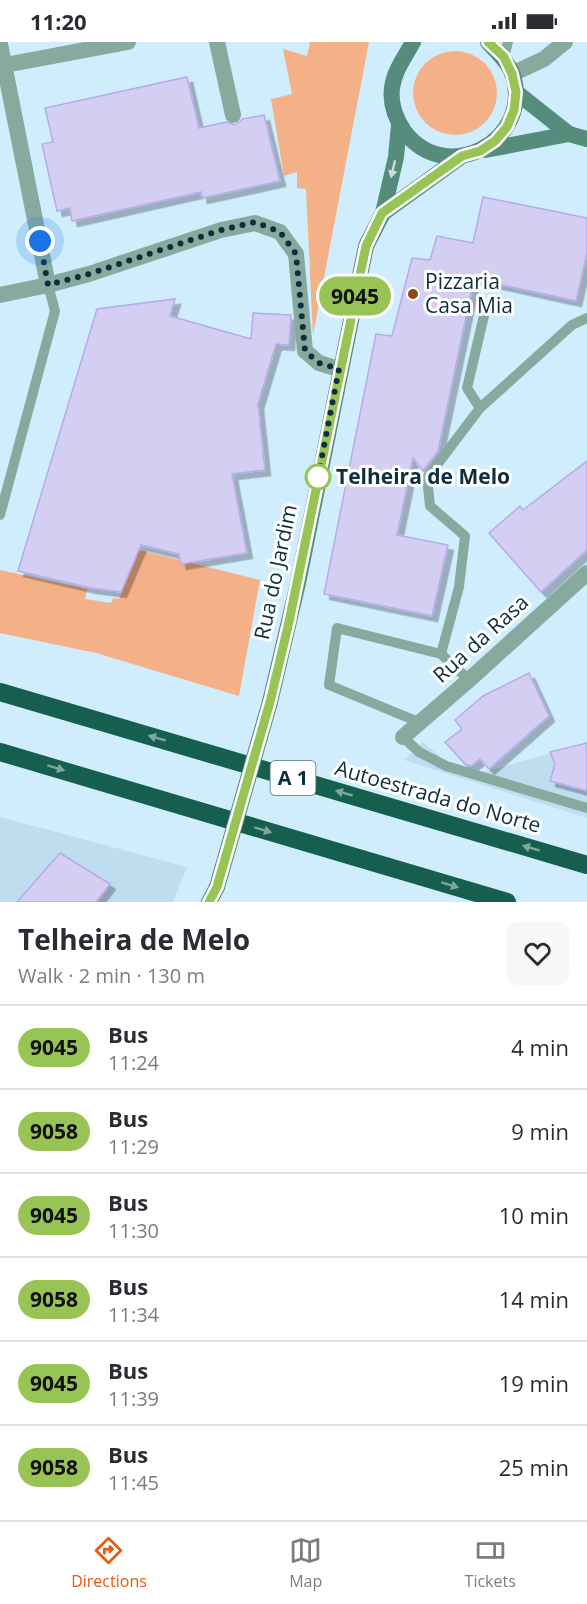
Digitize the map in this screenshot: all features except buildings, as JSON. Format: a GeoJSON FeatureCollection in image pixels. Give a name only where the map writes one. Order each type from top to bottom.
{"type":"FeatureCollection","features":[{"type":"Feature","properties":{"kind":"highway","name":"Autoestrada do Norte"},"geometry":{"type":"LineString","coordinates":[[0,692],[587,865]]}},
{"type":"Feature","properties":{"kind":"highway"},"geometry":{"type":"LineString","coordinates":[[0,752],[507,902]]}},
{"type":"Feature","properties":{"kind":"main road"},"geometry":{"type":"LineString","coordinates":[[422,42],[410,49],[397,71],[392,89],[393,107],[399,124],[410,140],[426,150],[443,156],[462,156],[569,134]]}},
{"type":"Feature","properties":{"kind":"main road"},"geometry":{"type":"LineString","coordinates":[[480,151],[495,141],[507,127],[514,110],[516,92],[506,50],[488,43]]}},
{"type":"Feature","properties":{"kind":"main road"},"geometry":{"type":"LineString","coordinates":[[516,92],[569,134],[587,139]]}},
{"type":"Feature","properties":{"kind":"main road","name":"Rua do Jardim"},"geometry":{"type":"LineString","coordinates":[[213,895],[270,702],[298,583],[339,369],[366,246],[382,213],[396,157],[399,124]]}},
{"type":"Feature","properties":{"kind":"main road","name":"Rua do Jardim"},"geometry":{"type":"LineString","coordinates":[[382,213],[462,156]]}},
{"type":"Feature","properties":{"kind":"street"},"geometry":{"type":"LineString","coordinates":[[5,65],[129,42]]}},
{"type":"Feature","properties":{"kind":"street"},"geometry":{"type":"LineString","coordinates":[[217,42],[233,115]]}},
{"type":"Feature","properties":{"kind":"street"},"geometry":{"type":"LineString","coordinates":[[512,74],[544,59],[565,42]]}},
{"type":"Feature","properties":{"kind":"street"},"geometry":{"type":"LineString","coordinates":[[0,44],[48,285]]}},
{"type":"Feature","properties":{"kind":"street"},"geometry":{"type":"LineString","coordinates":[[0,295],[89,274],[221,230],[255,222],[280,232],[296,254],[305,351],[319,363],[339,369]]}},
{"type":"Feature","properties":{"kind":"street","name":"Rua da Rasa"},"geometry":{"type":"LineString","coordinates":[[403,737],[587,573]]}},
{"type":"Feature","properties":{"kind":"lane"},"geometry":{"type":"LineString","coordinates":[[0,515],[56,311],[48,285]]}},
{"type":"Feature","properties":{"kind":"lane"},"geometry":{"type":"LineString","coordinates":[[480,408],[467,388],[486,307]]}},
{"type":"Feature","properties":{"kind":"lane"},"geometry":{"type":"LineString","coordinates":[[441,654],[459,587],[465,537],[430,506],[427,478],[480,408],[572,325],[587,318]]}},
{"type":"Feature","properties":{"kind":"lane"},"geometry":{"type":"LineString","coordinates":[[421,723],[329,685],[337,628],[441,654],[469,680]]}},
{"type":"Feature","properties":{"kind":"lane"},"geometry":{"type":"LineString","coordinates":[[403,737],[419,752],[446,766],[587,808]]}},
{"type":"Feature","properties":{"kind":"shaded area"},"geometry":{"type":"Polygon","coordinates":[[[310,42],[369,42],[313,335],[306,189],[297,188],[297,172],[284,176],[271,99],[292,94],[283,49],[307,56],[310,42]]]}},
{"type":"Feature","properties":{"kind":"shaded area"},"geometry":{"type":"Polygon","coordinates":[[[455,51],[478,58],[490,70],[497,93],[490,116],[478,128],[455,135],[432,128],[420,116],[413,93],[420,70],[432,58],[455,51]]]}},
{"type":"Feature","properties":{"kind":"shaded area"},"geometry":{"type":"Polygon","coordinates":[[[139,550],[260,580],[239,696],[96,653],[0,633],[0,570],[87,589],[85,599],[111,603],[113,598],[119,599],[139,550]]]}},
{"type":"Feature","properties":{"kind":"shaded area"},"geometry":{"type":"Polygon","coordinates":[[[423,742],[443,759],[480,773],[587,743],[587,818],[404,760],[423,742]]]}},
{"type":"Feature","properties":{"kind":"shaded area"},"geometry":{"type":"Polygon","coordinates":[[[0,817],[187,867],[173,902],[0,902],[0,817]]]}},
{"type":"Feature","properties":{"kind":"bus line","name":"9045"},"geometry":{"type":"LineString","coordinates":[[209,902],[217,887],[270,702],[298,583],[339,369],[366,246],[382,213],[462,156],[480,151],[495,141],[507,127],[514,110],[516,92],[512,74],[504,57],[488,42]]}},
{"type":"Feature","properties":{"kind":"place","name":"Pizzaria Casa Mia"},"geometry":{"type":"Point","coordinates":[413,294]}},
{"type":"Feature","properties":{"kind":"place","name":"Telheira de Melo"},"geometry":{"type":"Point","coordinates":[318,477]}},
{"type":"Feature","properties":{"kind":"route"},"geometry":{"type":"LineString","coordinates":[[40,241],[48,285],[89,274],[221,230],[255,222],[280,232],[296,254],[305,351],[319,363],[339,369],[318,477]]}}]}
